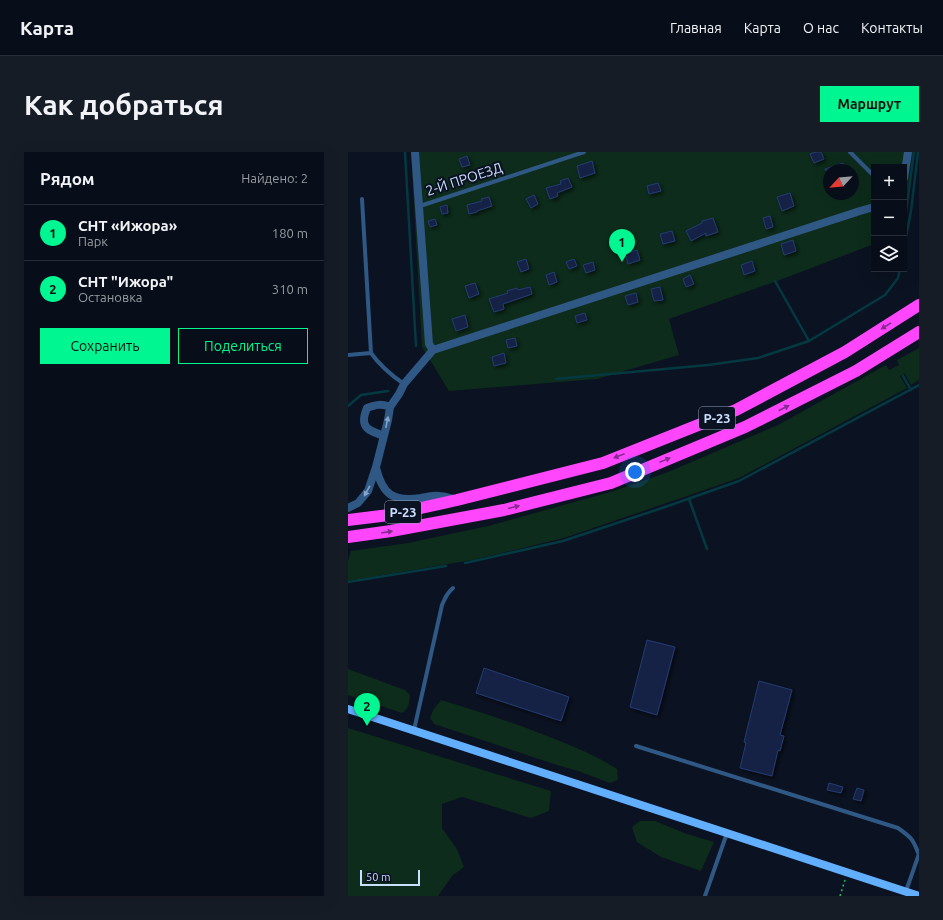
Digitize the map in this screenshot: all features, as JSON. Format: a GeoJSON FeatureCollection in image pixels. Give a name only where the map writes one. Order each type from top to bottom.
{"type":"FeatureCollection","features":[{"type":"Feature","properties":{"kind":"highway","name":"Р-23"},"geometry":{"type":"LineString","coordinates":[[348,520],[389,515],[457,500],[603,462],[736,410],[845,352],[919,306]]}},
{"type":"Feature","properties":{"kind":"highway","name":"Р-23"},"geometry":{"type":"LineString","coordinates":[[348,538],[504,510],[611,483],[745,427],[856,371],[919,332]]}},
{"type":"Feature","properties":{"kind":"street"},"geometry":{"type":"LineString","coordinates":[[415,152],[429,344],[433,350]]}},
{"type":"Feature","properties":{"kind":"street"},"geometry":{"type":"LineString","coordinates":[[906,164],[908,152]]}},
{"type":"Feature","properties":{"kind":"street"},"geometry":{"type":"LineString","coordinates":[[348,508],[358,503],[368,492],[376,467],[390,407],[404,384],[433,350],[871,208]]}},
{"type":"Feature","properties":{"kind":"street"},"geometry":{"type":"LineString","coordinates":[[384,436],[368,430],[365,426],[363,417],[367,408],[380,404],[390,407]]}},
{"type":"Feature","properties":{"kind":"street"},"geometry":{"type":"LineString","coordinates":[[376,467],[384,489],[395,498],[415,499],[439,496],[457,500]]}},
{"type":"Feature","properties":{"kind":"street"},"geometry":{"type":"LineString","coordinates":[[348,709],[919,896]]}},
{"type":"Feature","properties":{"kind":"lane","name":"2-Й ПРОЕЗД"},"geometry":{"type":"LineString","coordinates":[[420,206],[584,152]]}},
{"type":"Feature","properties":{"kind":"lane"},"geometry":{"type":"LineString","coordinates":[[850,152],[871,173]]}},
{"type":"Feature","properties":{"kind":"lane"},"geometry":{"type":"LineString","coordinates":[[362,199],[371,353],[387,372],[404,384]]}},
{"type":"Feature","properties":{"kind":"lane"},"geometry":{"type":"LineString","coordinates":[[348,355],[371,353]]}},
{"type":"Feature","properties":{"kind":"lane"},"geometry":{"type":"LineString","coordinates":[[414,730],[442,605],[448,592],[453,588]]}},
{"type":"Feature","properties":{"kind":"lane"},"geometry":{"type":"LineString","coordinates":[[636,746],[898,828],[909,836],[914,842],[919,855],[906,892]]}},
{"type":"Feature","properties":{"kind":"lane"},"geometry":{"type":"LineString","coordinates":[[705,896],[727,833]]}},
{"type":"Feature","properties":{"kind":"path"},"geometry":{"type":"LineString","coordinates":[[840,896],[848,873]]}},
{"type":"Feature","properties":{"kind":"green space"},"geometry":{"type":"Polygon","coordinates":[[[411,152],[913,152],[907,194],[907,164],[871,164],[871,245],[780,280],[669,319],[679,355],[597,379],[449,391],[422,347],[411,152]]]}},
{"type":"Feature","properties":{"kind":"green space"},"geometry":{"type":"Polygon","coordinates":[[[919,348],[919,380],[911,385],[905,374],[900,376],[907,388],[739,478],[564,538],[472,560],[348,581],[348,561],[351,551],[408,543],[488,526],[614,491],[668,472],[778,425],[886,365],[889,370],[899,365],[897,360],[919,348]]]}},
{"type":"Feature","properties":{"kind":"green space"},"geometry":{"type":"Polygon","coordinates":[[[348,669],[405,690],[410,695],[407,707],[402,713],[348,695],[348,669]]]}},
{"type":"Feature","properties":{"kind":"green space"},"geometry":{"type":"Polygon","coordinates":[[[441,700],[516,724],[582,750],[617,769],[618,780],[610,783],[578,771],[434,724],[430,718],[433,710],[441,700]]]}},
{"type":"Feature","properties":{"kind":"green space"},"geometry":{"type":"Polygon","coordinates":[[[348,728],[551,791],[549,811],[531,818],[462,797],[442,804],[442,828],[457,849],[464,867],[452,876],[438,896],[348,896],[348,728]]]}},
{"type":"Feature","properties":{"kind":"green space"},"geometry":{"type":"Polygon","coordinates":[[[640,821],[655,821],[687,834],[714,842],[701,871],[661,857],[637,842],[632,827],[640,821]]]}},
{"type":"Feature","properties":{"kind":"building"},"geometry":{"type":"Polygon","coordinates":[[[821,152],[824,159],[814,163],[810,154],[821,152]]]}},
{"type":"Feature","properties":{"kind":"building"},"geometry":{"type":"Polygon","coordinates":[[[467,156],[470,165],[462,167],[459,159],[467,156]]]}},
{"type":"Feature","properties":{"kind":"building"},"geometry":{"type":"Polygon","coordinates":[[[592,161],[595,173],[580,178],[577,166],[592,161]]]}},
{"type":"Feature","properties":{"kind":"building"},"geometry":{"type":"Polygon","coordinates":[[[568,178],[572,187],[557,193],[558,196],[550,199],[546,188],[561,184],[560,181],[568,178]]]}},
{"type":"Feature","properties":{"kind":"building"},"geometry":{"type":"Polygon","coordinates":[[[658,183],[661,191],[649,194],[647,186],[658,183]]]}},
{"type":"Feature","properties":{"kind":"building"},"geometry":{"type":"Polygon","coordinates":[[[790,193],[794,206],[782,211],[777,197],[790,193]]]}},
{"type":"Feature","properties":{"kind":"building"},"geometry":{"type":"Polygon","coordinates":[[[534,195],[538,204],[531,208],[526,199],[534,195]]]}},
{"type":"Feature","properties":{"kind":"building"},"geometry":{"type":"Polygon","coordinates":[[[489,197],[492,206],[469,214],[467,205],[482,201],[481,199],[489,197]]]}},
{"type":"Feature","properties":{"kind":"building"},"geometry":{"type":"Polygon","coordinates":[[[447,205],[448,213],[442,214],[440,207],[447,205]]]}},
{"type":"Feature","properties":{"kind":"building"},"geometry":{"type":"Polygon","coordinates":[[[770,216],[773,227],[766,229],[763,218],[770,216]]]}},
{"type":"Feature","properties":{"kind":"building"},"geometry":{"type":"Polygon","coordinates":[[[713,218],[718,232],[706,236],[706,233],[691,241],[686,231],[702,223],[702,221],[713,218]]]}},
{"type":"Feature","properties":{"kind":"building"},"geometry":{"type":"Polygon","coordinates":[[[435,219],[437,225],[430,227],[428,221],[435,219]]]}},
{"type":"Feature","properties":{"kind":"building"},"geometry":{"type":"Polygon","coordinates":[[[672,231],[675,241],[663,244],[660,234],[672,231]]]}},
{"type":"Feature","properties":{"kind":"building"},"geometry":{"type":"Polygon","coordinates":[[[793,240],[796,251],[784,255],[781,244],[793,240]]]}},
{"type":"Feature","properties":{"kind":"building"},"geometry":{"type":"Polygon","coordinates":[[[637,250],[640,260],[628,264],[625,254],[637,250]]]}},
{"type":"Feature","properties":{"kind":"building"},"geometry":{"type":"Polygon","coordinates":[[[526,259],[529,269],[521,272],[517,262],[526,259]]]}},
{"type":"Feature","properties":{"kind":"building"},"geometry":{"type":"Polygon","coordinates":[[[574,259],[577,266],[569,269],[566,262],[574,259]]]}},
{"type":"Feature","properties":{"kind":"building"},"geometry":{"type":"Polygon","coordinates":[[[752,261],[755,271],[744,275],[741,265],[752,261]]]}},
{"type":"Feature","properties":{"kind":"building"},"geometry":{"type":"Polygon","coordinates":[[[593,262],[595,270],[586,273],[583,265],[593,262]]]}},
{"type":"Feature","properties":{"kind":"building"},"geometry":{"type":"Polygon","coordinates":[[[554,272],[557,282],[549,285],[546,275],[554,272]]]}},
{"type":"Feature","properties":{"kind":"building"},"geometry":{"type":"Polygon","coordinates":[[[690,275],[694,284],[686,287],[683,279],[690,275]]]}},
{"type":"Feature","properties":{"kind":"building"},"geometry":{"type":"Polygon","coordinates":[[[475,283],[479,294],[469,298],[465,286],[475,283]]]}},
{"type":"Feature","properties":{"kind":"building"},"geometry":{"type":"Polygon","coordinates":[[[530,287],[532,294],[503,304],[504,309],[494,312],[489,299],[508,293],[507,291],[517,288],[518,290],[530,287]]]}},
{"type":"Feature","properties":{"kind":"building"},"geometry":{"type":"Polygon","coordinates":[[[660,287],[663,300],[654,301],[651,289],[660,287]]]}},
{"type":"Feature","properties":{"kind":"building"},"geometry":{"type":"Polygon","coordinates":[[[636,293],[638,302],[628,305],[625,296],[636,293]]]}},
{"type":"Feature","properties":{"kind":"building"},"geometry":{"type":"Polygon","coordinates":[[[585,313],[587,320],[577,323],[575,316],[585,313]]]}},
{"type":"Feature","properties":{"kind":"building"},"geometry":{"type":"Polygon","coordinates":[[[465,315],[468,327],[456,331],[452,319],[465,315]]]}},
{"type":"Feature","properties":{"kind":"building"},"geometry":{"type":"Polygon","coordinates":[[[515,338],[517,346],[508,348],[506,340],[515,338]]]}},
{"type":"Feature","properties":{"kind":"building"},"geometry":{"type":"Polygon","coordinates":[[[504,353],[506,363],[494,366],[492,357],[504,353]]]}},
{"type":"Feature","properties":{"kind":"building"},"geometry":{"type":"Polygon","coordinates":[[[647,640],[675,647],[657,715],[630,707],[647,640]]]}},
{"type":"Feature","properties":{"kind":"building"},"geometry":{"type":"Polygon","coordinates":[[[484,668],[569,697],[561,721],[476,693],[484,668]]]}},
{"type":"Feature","properties":{"kind":"building"},"geometry":{"type":"Polygon","coordinates":[[[759,681],[792,690],[780,735],[784,736],[780,751],[778,750],[772,776],[740,768],[746,743],[744,742],[759,681]]]}},
{"type":"Feature","properties":{"kind":"building"},"geometry":{"type":"Polygon","coordinates":[[[829,783],[843,787],[841,793],[827,790],[829,783]]]}},
{"type":"Feature","properties":{"kind":"building"},"geometry":{"type":"Polygon","coordinates":[[[857,788],[864,790],[861,801],[853,799],[857,788]]]}},
{"type":"Feature","properties":{"kind":"waterway"},"geometry":{"type":"LineString","coordinates":[[405,152],[416,346]]}},
{"type":"Feature","properties":{"kind":"waterway"},"geometry":{"type":"LineString","coordinates":[[907,204],[914,152]]}},
{"type":"Feature","properties":{"kind":"waterway"},"geometry":{"type":"LineString","coordinates":[[906,236],[911,211],[918,152]]}},
{"type":"Feature","properties":{"kind":"waterway"},"geometry":{"type":"LineString","coordinates":[[809,341],[885,295],[898,278],[899,272]]}},
{"type":"Feature","properties":{"kind":"waterway"},"geometry":{"type":"LineString","coordinates":[[556,379],[708,365],[758,358],[809,341],[775,281]]}},
{"type":"Feature","properties":{"kind":"waterway"},"geometry":{"type":"LineString","coordinates":[[903,376],[911,390]]}},
{"type":"Feature","properties":{"kind":"waterway"},"geometry":{"type":"LineString","coordinates":[[465,563],[563,541],[739,481],[919,385]]}},
{"type":"Feature","properties":{"kind":"waterway"},"geometry":{"type":"LineString","coordinates":[[348,406],[361,395],[388,391]]}},
{"type":"Feature","properties":{"kind":"waterway"},"geometry":{"type":"LineString","coordinates":[[689,499],[707,549]]}},
{"type":"Feature","properties":{"kind":"waterway"},"geometry":{"type":"LineString","coordinates":[[348,582],[446,566]]}},
{"type":"Feature","properties":{"kind":"place","name":"СНТ «Ижора»"},"geometry":{"type":"Point","coordinates":[622,262]}},
{"type":"Feature","properties":{"kind":"place","name":"СНТ \"Ижора\""},"geometry":{"type":"Point","coordinates":[367,726]}}]}
